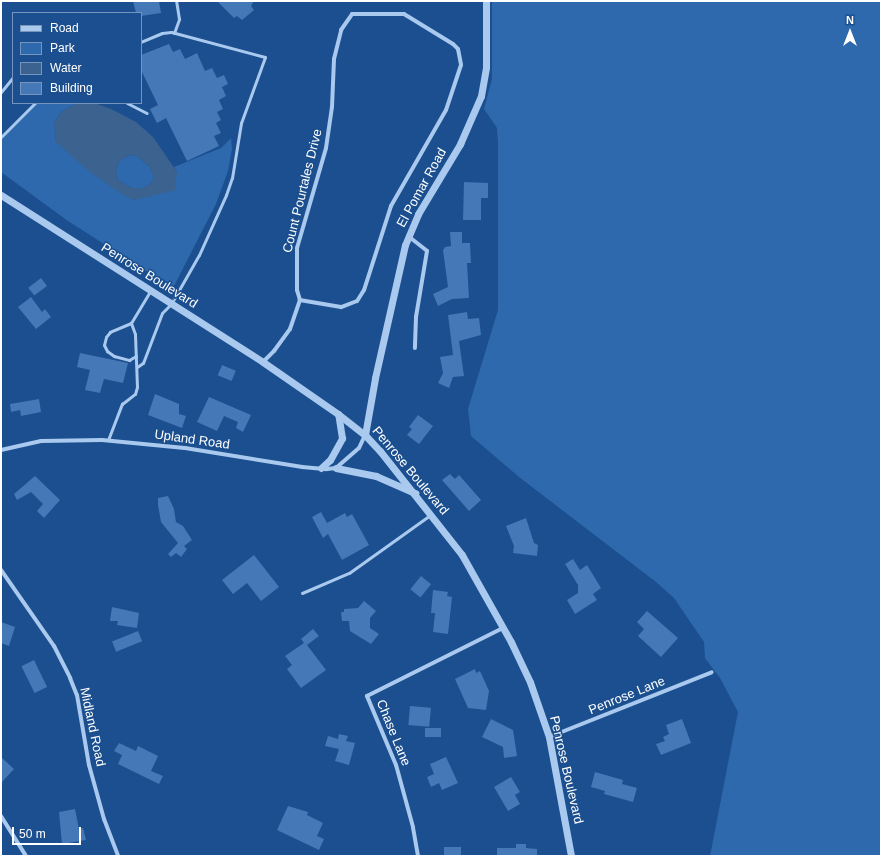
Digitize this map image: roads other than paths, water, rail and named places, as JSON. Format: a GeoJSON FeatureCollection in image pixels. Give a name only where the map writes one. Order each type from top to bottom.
{"type":"FeatureCollection","features":[{"type":"Feature","properties":{"kind":"street","name":"El Pomar Road"},"geometry":{"type":"LineString","coordinates":[[365,435],[393,289],[408,236],[418,214],[460,144],[481,96],[486,67],[486,1]]}},
{"type":"Feature","properties":{"kind":"street","name":"Count Pourtales Drive"},"geometry":{"type":"LineString","coordinates":[[263,362],[274,351],[290,329],[300,300],[297,290],[297,248],[326,148],[332,107],[334,59],[341,30],[352,14],[404,14],[458,49],[461,65],[446,110],[392,206],[364,290],[357,301],[341,307],[300,300]]}},
{"type":"Feature","properties":{"kind":"street","name":"Penrose Boulevard"},"geometry":{"type":"LineString","coordinates":[[1,195],[263,362],[338,414],[365,435],[416,493],[462,555],[503,628],[530,682],[549,737],[572,856]]}},
{"type":"Feature","properties":{"kind":"street"},"geometry":{"type":"LineString","coordinates":[[408,236],[428,251],[416,317],[415,348]]}},
{"type":"Feature","properties":{"kind":"street"},"geometry":{"type":"LineString","coordinates":[[321,468],[330,460],[342,438],[338,414]]}},
{"type":"Feature","properties":{"kind":"street"},"geometry":{"type":"LineString","coordinates":[[336,468],[359,448],[365,435]]}},
{"type":"Feature","properties":{"kind":"street","name":"Upland Road"},"geometry":{"type":"LineString","coordinates":[[1,450],[57,439],[108,440],[185,448],[321,468],[336,468]]}},
{"type":"Feature","properties":{"kind":"street"},"geometry":{"type":"LineString","coordinates":[[336,468],[376,476],[416,493]]}},
{"type":"Feature","properties":{"kind":"street","name":"Midland Road"},"geometry":{"type":"LineString","coordinates":[[1,570],[54,646],[77,695],[89,765],[104,819],[118,856]]}},
{"type":"Feature","properties":{"kind":"street","name":"Chase Lane"},"geometry":{"type":"LineString","coordinates":[[418,856],[413,827],[396,765],[367,696],[503,628]]}},
{"type":"Feature","properties":{"kind":"street","name":"Penrose Lane"},"geometry":{"type":"LineString","coordinates":[[549,737],[712,672]]}},
{"type":"Feature","properties":{"kind":"street"},"geometry":{"type":"LineString","coordinates":[[1,816],[26,856]]}},
{"type":"Feature","properties":{"kind":"lane"},"geometry":{"type":"LineString","coordinates":[[174,33],[179,19],[176,1]]}},
{"type":"Feature","properties":{"kind":"lane"},"geometry":{"type":"LineString","coordinates":[[137,367],[143,363],[162,313],[170,304],[199,255],[226,195],[232,178],[241,123],[266,57],[174,33],[162,33],[142,42]]}},
{"type":"Feature","properties":{"kind":"lane"},"geometry":{"type":"LineString","coordinates":[[1,92],[12,78]]}},
{"type":"Feature","properties":{"kind":"lane"},"geometry":{"type":"LineString","coordinates":[[1,137],[34,104]]}},
{"type":"Feature","properties":{"kind":"lane"},"geometry":{"type":"LineString","coordinates":[[129,104],[147,113]]}},
{"type":"Feature","properties":{"kind":"lane"},"geometry":{"type":"LineString","coordinates":[[136,356],[129,360],[114,356],[107,351],[104,345],[106,337],[110,332],[131,323],[150,291]]}},
{"type":"Feature","properties":{"kind":"lane"},"geometry":{"type":"LineString","coordinates":[[108,440],[122,404],[135,394],[139,380],[135,334],[131,323]]}},
{"type":"Feature","properties":{"kind":"lane"},"geometry":{"type":"LineString","coordinates":[[302,593],[349,573],[432,514]]}},
{"type":"Feature","properties":{"kind":"water"},"geometry":{"type":"Polygon","coordinates":[[[76,104],[97,104],[111,109],[136,122],[153,137],[177,172],[175,190],[134,200],[122,194],[90,172],[56,142],[54,123],[62,111],[76,104]],[[130,155],[119,161],[116,172],[118,180],[132,188],[143,188],[150,184],[154,179],[150,167],[137,156],[130,155]]]}}]}
